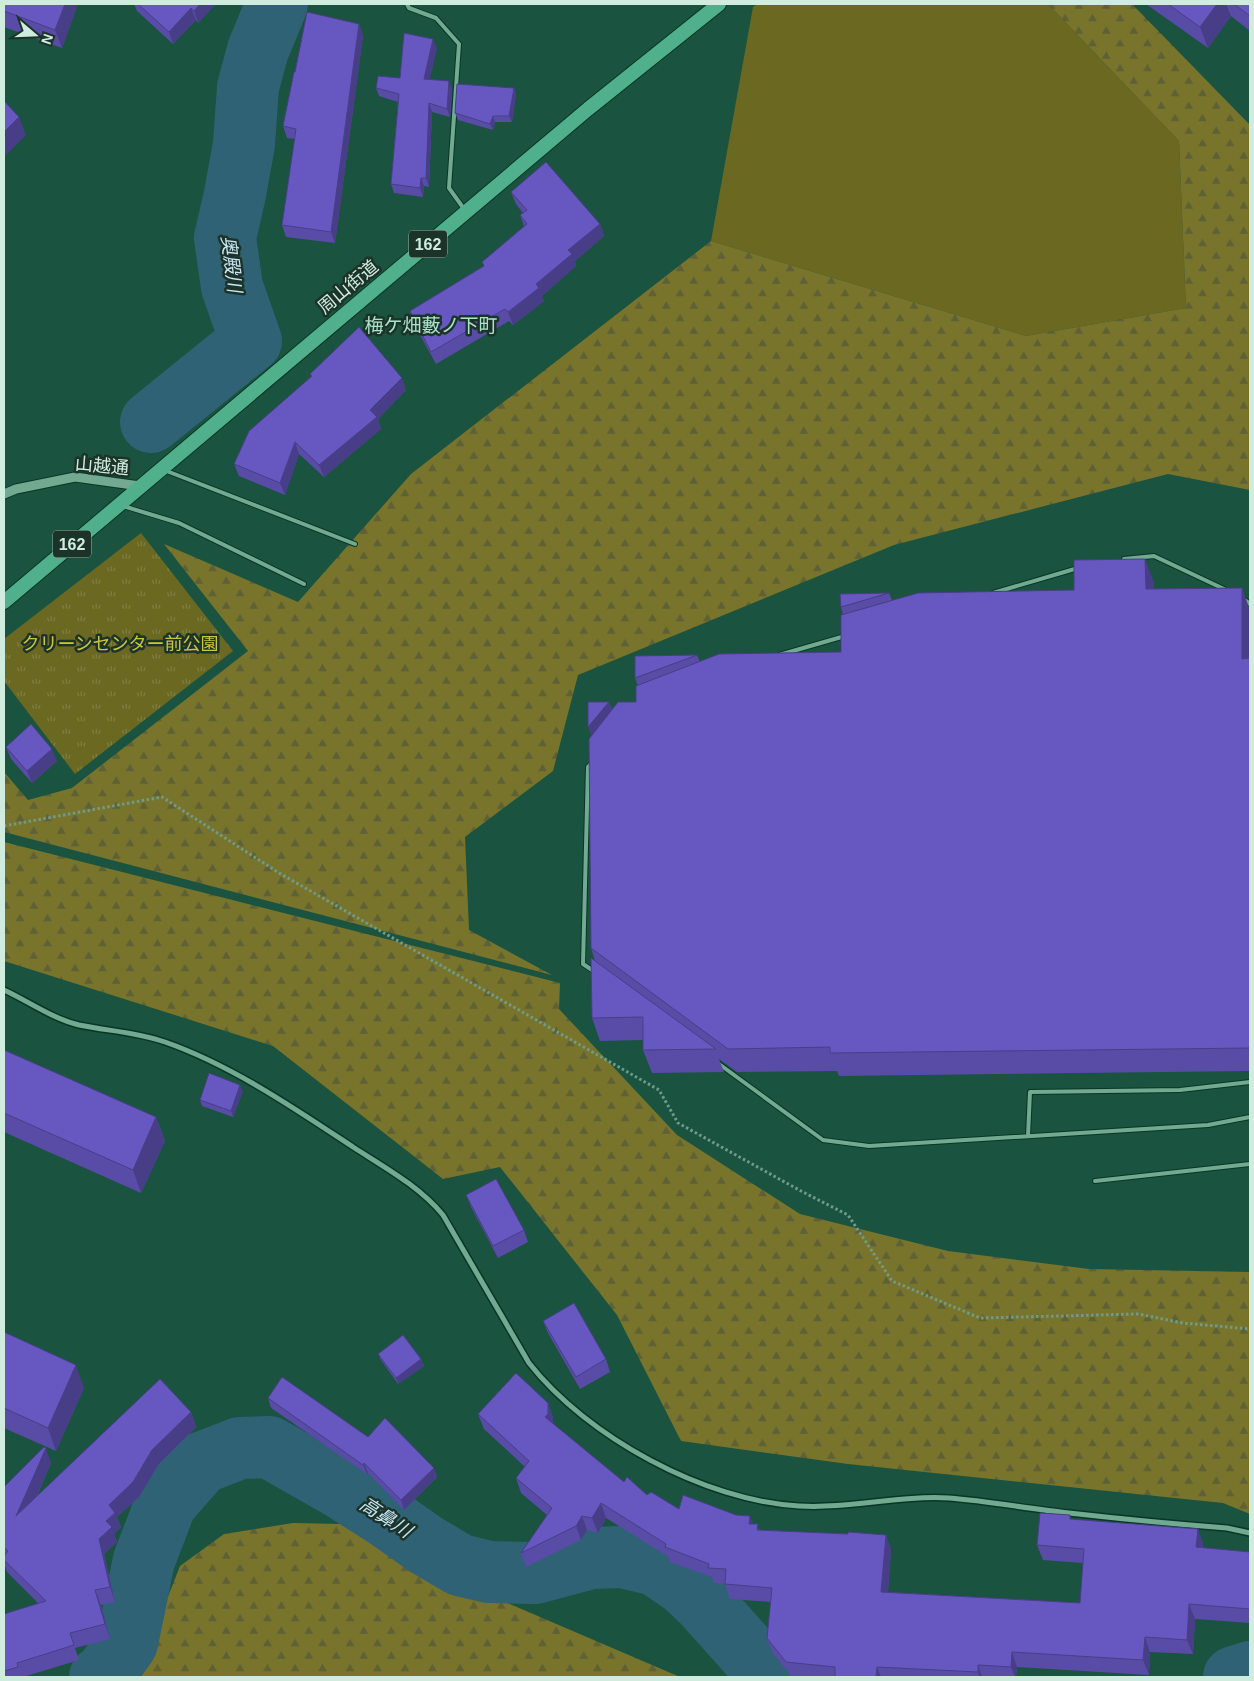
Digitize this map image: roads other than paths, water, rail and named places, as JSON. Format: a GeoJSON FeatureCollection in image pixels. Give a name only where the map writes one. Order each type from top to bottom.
{"type":"FeatureCollection","features":[{"type":"Feature","properties":{"kind":"highway","name":"周山街道"},"geometry":{"type":"LineString","coordinates":[[4,602],[588,109],[719,4]]}},
{"type":"Feature","properties":{"kind":"street","name":"山越通"},"geometry":{"type":"LineString","coordinates":[[4,494],[16,489],[75,478],[140,486]]}},
{"type":"Feature","properties":{"kind":"street"},"geometry":{"type":"LineString","coordinates":[[4,990],[78,1025],[138,1034],[166,1042],[224,1068],[306,1116],[412,1186],[434,1204],[443,1215],[529,1363],[545,1384],[590,1422],[628,1448],[706,1486],[766,1503],[783,1505],[837,1506],[949,1498],[1117,1518],[1227,1528],[1250,1533]]}},
{"type":"Feature","properties":{"kind":"lane"},"geometry":{"type":"LineString","coordinates":[[407,4],[409,8],[436,18],[460,44],[449,188],[466,212]]}},
{"type":"Feature","properties":{"kind":"lane"},"geometry":{"type":"LineString","coordinates":[[160,469],[355,544]]}},
{"type":"Feature","properties":{"kind":"lane"},"geometry":{"type":"LineString","coordinates":[[117,505],[179,523],[304,584]]}},
{"type":"Feature","properties":{"kind":"lane"},"geometry":{"type":"LineString","coordinates":[[1115,561],[1154,556],[1229,592]]}},
{"type":"Feature","properties":{"kind":"lane"},"geometry":{"type":"LineString","coordinates":[[991,593],[1086,566]]}},
{"type":"Feature","properties":{"kind":"lane"},"geometry":{"type":"LineString","coordinates":[[1238,596],[1250,604]]}},
{"type":"Feature","properties":{"kind":"lane"},"geometry":{"type":"LineString","coordinates":[[774,656],[850,634]]}},
{"type":"Feature","properties":{"kind":"lane"},"geometry":{"type":"LineString","coordinates":[[594,760],[588,767],[583,964],[599,975]]}},
{"type":"Feature","properties":{"kind":"lane"},"geometry":{"type":"LineString","coordinates":[[711,1058],[823,1140],[868,1146],[1208,1125],[1250,1117]]}},
{"type":"Feature","properties":{"kind":"lane"},"geometry":{"type":"LineString","coordinates":[[1028,1136],[1030,1092],[1180,1090],[1250,1082]]}},
{"type":"Feature","properties":{"kind":"lane"},"geometry":{"type":"LineString","coordinates":[[1095,1181],[1250,1164]]}},
{"type":"Feature","properties":{"kind":"waterway","name":"奥殿川"},"geometry":{"type":"LineString","coordinates":[[151,422],[251,341],[232,287],[225,238],[244,144],[248,87],[258,50],[277,4]]}},
{"type":"Feature","properties":{"kind":"waterway","name":"高鼻川"},"geometry":{"type":"LineString","coordinates":[[100,1677],[105,1674],[127,1643],[144,1560],[166,1503],[201,1463],[240,1448],[269,1447],[341,1488],[426,1545],[460,1565],[489,1572],[535,1573],[591,1558],[623,1557],[656,1565],[684,1584],[704,1603],[770,1677]]}},
{"type":"Feature","properties":{"kind":"waterway","name":"高鼻川"},"geometry":{"type":"LineString","coordinates":[[1234,1677],[1250,1672]]}},
{"type":"Feature","properties":{"kind":"district","name":"梅ケ畑藪ノ下町"},"geometry":{"type":"Point","coordinates":[431,325]}},
{"type":"Feature","properties":{"kind":"park label","name":"クリーンセンター前公園"},"geometry":{"type":"Point","coordinates":[120,644]}}]}
